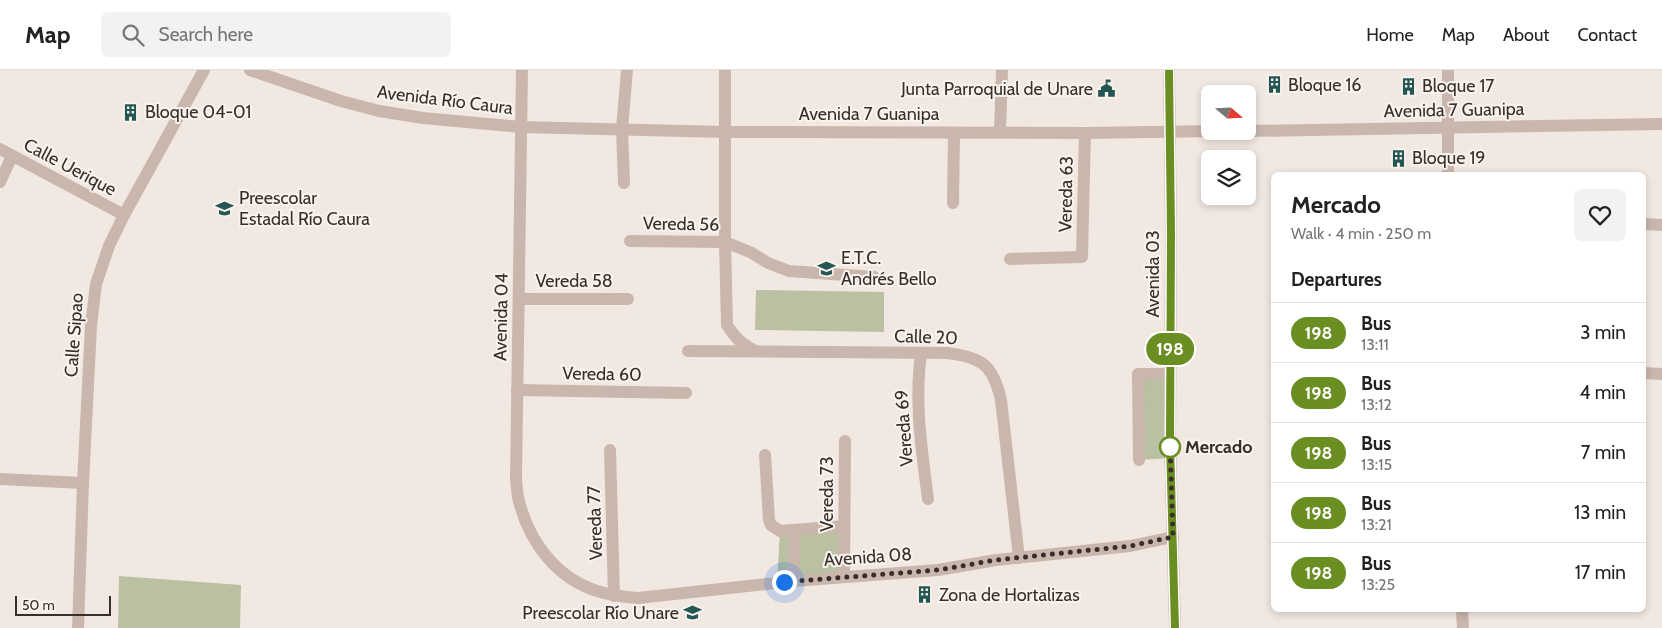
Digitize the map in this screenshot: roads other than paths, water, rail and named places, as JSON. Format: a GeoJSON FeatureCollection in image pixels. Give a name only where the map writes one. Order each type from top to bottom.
{"type":"FeatureCollection","features":[{"type":"Feature","properties":{"kind":"street","name":"Calle Sipao"},"geometry":{"type":"LineString","coordinates":[[78,628],[91,326],[96,284],[109,246],[124,215],[204,70]]}},
{"type":"Feature","properties":{"kind":"street","name":"Avenida Río Caura"},"geometry":{"type":"LineString","coordinates":[[250,70],[323,96],[379,111],[423,118],[521,127]]}},
{"type":"Feature","properties":{"kind":"street","name":"Avenida 04"},"geometry":{"type":"LineString","coordinates":[[522,70],[516,479],[519,503],[535,542],[546,557]]}},
{"type":"Feature","properties":{"kind":"street"},"geometry":{"type":"LineString","coordinates":[[624,183],[622,129],[627,70]]}},
{"type":"Feature","properties":{"kind":"street"},"geometry":{"type":"LineString","coordinates":[[725,70],[727,325],[740,343],[755,351]]}},
{"type":"Feature","properties":{"kind":"street"},"geometry":{"type":"LineString","coordinates":[[1000,132],[1002,70]]}},
{"type":"Feature","properties":{"kind":"street","name":"Avenida 03"},"geometry":{"type":"LineString","coordinates":[[1169,70],[1170,374],[1175,628]]}},
{"type":"Feature","properties":{"kind":"street"},"geometry":{"type":"LineString","coordinates":[[1448,70],[1448,172]]}},
{"type":"Feature","properties":{"kind":"street","name":"Avenida 7 Guanipa"},"geometry":{"type":"LineString","coordinates":[[1256,131],[1662,124]]}},
{"type":"Feature","properties":{"kind":"street","name":"Avenida 7 Guanipa"},"geometry":{"type":"LineString","coordinates":[[521,127],[725,132],[1201,131]]}},
{"type":"Feature","properties":{"kind":"street"},"geometry":{"type":"LineString","coordinates":[[953,202],[954,133]]}},
{"type":"Feature","properties":{"kind":"street","name":"Vereda 63"},"geometry":{"type":"LineString","coordinates":[[1010,259],[1082,257],[1085,133]]}},
{"type":"Feature","properties":{"kind":"street","name":"Calle Uerique"},"geometry":{"type":"LineString","coordinates":[[0,149],[124,215]]}},
{"type":"Feature","properties":{"kind":"street"},"geometry":{"type":"LineString","coordinates":[[0,182],[12,156]]}},
{"type":"Feature","properties":{"kind":"street"},"geometry":{"type":"LineString","coordinates":[[1646,224],[1662,225]]}},
{"type":"Feature","properties":{"kind":"street","name":"Vereda 56"},"geometry":{"type":"LineString","coordinates":[[630,242],[725,242],[789,271],[874,277]]}},
{"type":"Feature","properties":{"kind":"street","name":"Vereda 58"},"geometry":{"type":"LineString","coordinates":[[519,298],[628,300]]}},
{"type":"Feature","properties":{"kind":"street","name":"Calle 20"},"geometry":{"type":"LineString","coordinates":[[688,351],[947,353],[969,357],[981,362],[990,370],[997,383],[1001,400],[1019,558]]}},
{"type":"Feature","properties":{"kind":"street","name":"Vereda 69"},"geometry":{"type":"LineString","coordinates":[[921,354],[918,373],[918,410],[928,499]]}},
{"type":"Feature","properties":{"kind":"street"},"geometry":{"type":"LineString","coordinates":[[1646,373],[1662,374]]}},
{"type":"Feature","properties":{"kind":"street"},"geometry":{"type":"LineString","coordinates":[[1139,460],[1138,374],[1170,374]]}},
{"type":"Feature","properties":{"kind":"street","name":"Vereda 60"},"geometry":{"type":"LineString","coordinates":[[518,390],[686,392]]}},
{"type":"Feature","properties":{"kind":"street","name":"Vereda 73"},"geometry":{"type":"LineString","coordinates":[[844,576],[845,441]]}},
{"type":"Feature","properties":{"kind":"street","name":"Vereda 77"},"geometry":{"type":"LineString","coordinates":[[610,450],[614,596]]}},
{"type":"Feature","properties":{"kind":"street"},"geometry":{"type":"LineString","coordinates":[[765,455],[769,520],[771,525],[780,531],[844,526]]}},
{"type":"Feature","properties":{"kind":"street"},"geometry":{"type":"LineString","coordinates":[[0,479],[83,483]]}},
{"type":"Feature","properties":{"kind":"street"},"geometry":{"type":"LineString","coordinates":[[794,530],[794,581]]}},
{"type":"Feature","properties":{"kind":"street","name":"Avenida 08"},"geometry":{"type":"LineString","coordinates":[[546,557],[576,582],[596,591],[614,596],[638,598],[844,576],[938,570],[996,560],[1130,546],[1173,537]]}},
{"type":"Feature","properties":{"kind":"street"},"geometry":{"type":"LineString","coordinates":[[1462,612],[1463,628]]}},
{"type":"Feature","properties":{"kind":"place","name":"Bloque 16"},"geometry":{"type":"Point","coordinates":[1274,85]}},
{"type":"Feature","properties":{"kind":"place","name":"Bloque 17"},"geometry":{"type":"Point","coordinates":[1408,86]}},
{"type":"Feature","properties":{"kind":"place","name":"Junta Parroquial de Unare"},"geometry":{"type":"Point","coordinates":[1107,89]}},
{"type":"Feature","properties":{"kind":"place","name":"Bloque 04-01"},"geometry":{"type":"Point","coordinates":[131,112]}},
{"type":"Feature","properties":{"kind":"place","name":"Bloque 19"},"geometry":{"type":"Point","coordinates":[1398,158]}},
{"type":"Feature","properties":{"kind":"place","name":"Preescolar Estadal Río Caura"},"geometry":{"type":"Point","coordinates":[225,208]}},
{"type":"Feature","properties":{"kind":"place","name":"E.T.C. Andrés Bello"},"geometry":{"type":"Point","coordinates":[827,268]}},
{"type":"Feature","properties":{"kind":"place","name":"Mercado"},"geometry":{"type":"Point","coordinates":[1170,447]}},
{"type":"Feature","properties":{"kind":"place","name":"Zona de Hortalizas"},"geometry":{"type":"Point","coordinates":[925,595]}},
{"type":"Feature","properties":{"kind":"place","name":"Preescolar Río Unare"},"geometry":{"type":"Point","coordinates":[693,613]}}]}
